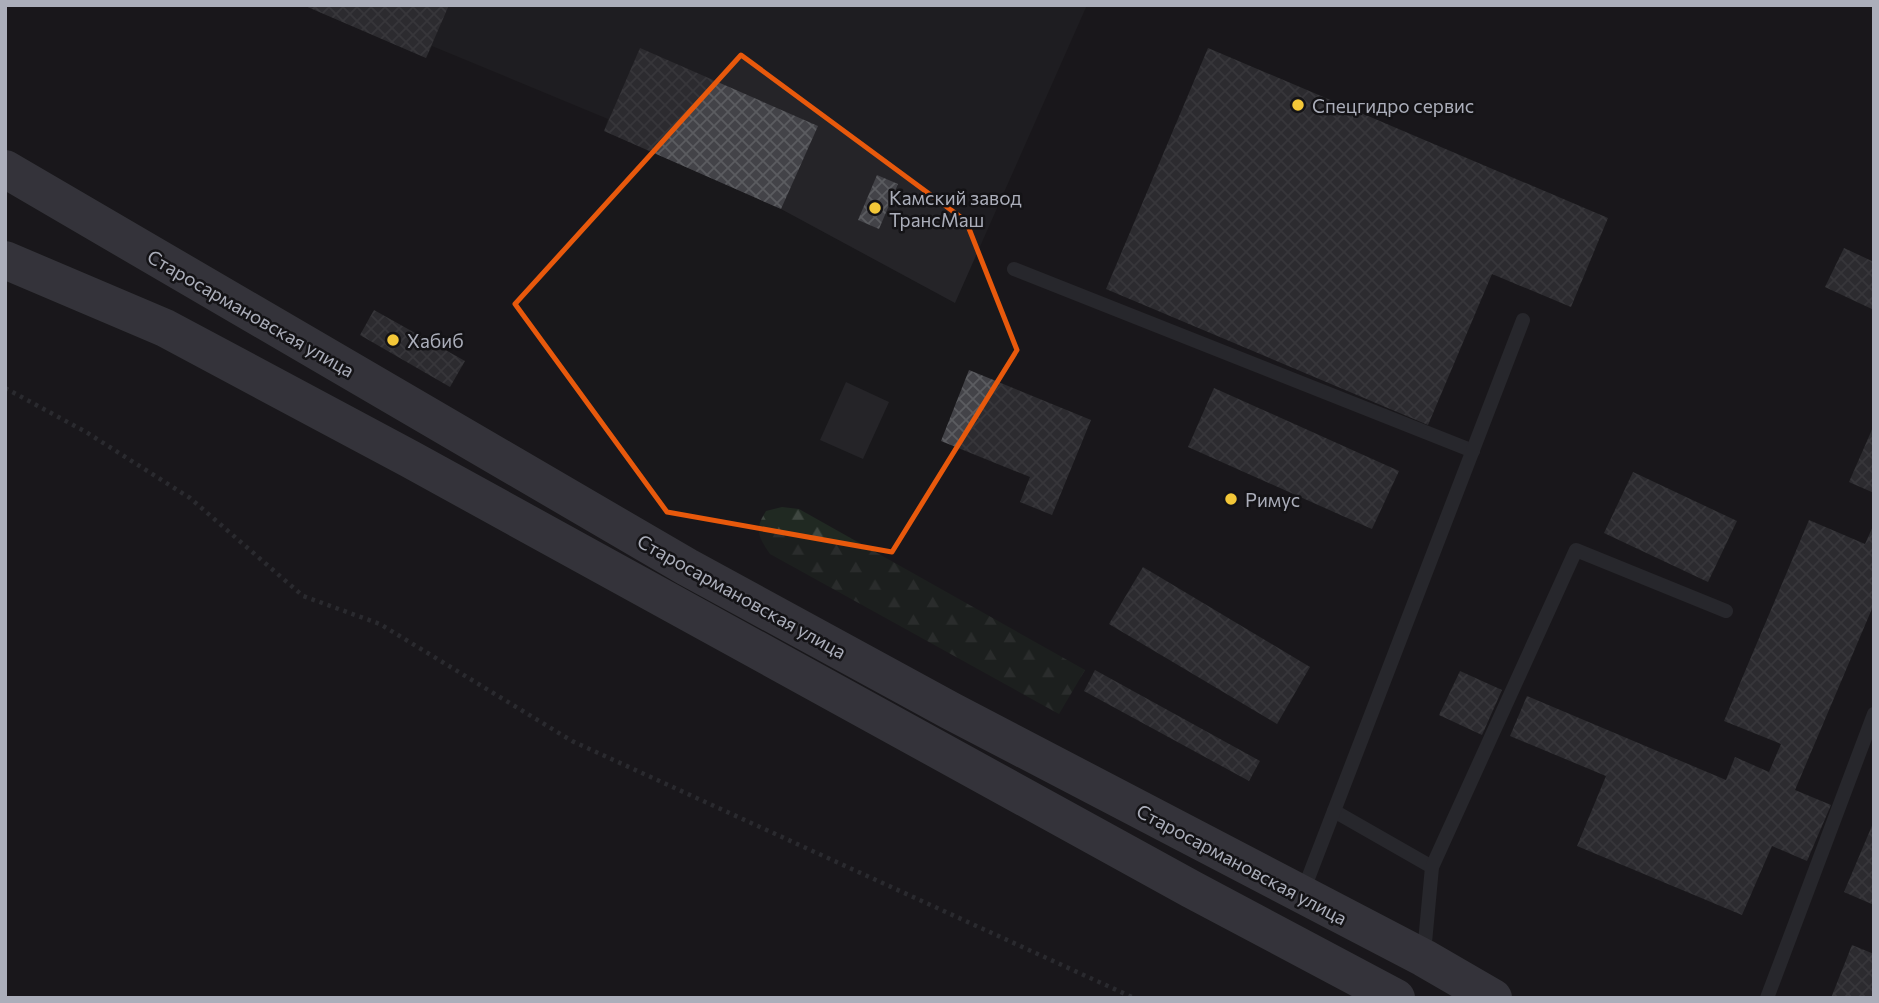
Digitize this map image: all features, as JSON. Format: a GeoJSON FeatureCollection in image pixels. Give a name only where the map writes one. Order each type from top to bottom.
{"type":"FeatureCollection","features":[{"type":"Feature","properties":{"kind":"main road","name":"Старосармановская улица"},"geometry":{"type":"LineString","coordinates":[[5,169],[687,567],[963,718],[1424,958],[1493,998]]}},
{"type":"Feature","properties":{"kind":"main road","name":"Старосармановская улица"},"geometry":{"type":"LineString","coordinates":[[5,260],[165,328],[410,458],[1191,889],[1396,998]]}},
{"type":"Feature","properties":{"kind":"lane"},"geometry":{"type":"LineString","coordinates":[[1014,269],[1473,451]]}},
{"type":"Feature","properties":{"kind":"lane"},"geometry":{"type":"LineString","coordinates":[[1301,895],[1522,320]]}},
{"type":"Feature","properties":{"kind":"lane"},"geometry":{"type":"LineString","coordinates":[[1424,958],[1432,867],[1576,550],[1726,611]]}},
{"type":"Feature","properties":{"kind":"lane"},"geometry":{"type":"LineString","coordinates":[[1767,998],[1874,714]]}},
{"type":"Feature","properties":{"kind":"lane"},"geometry":{"type":"LineString","coordinates":[[1334,811],[1432,867]]}},
{"type":"Feature","properties":{"kind":"path"},"geometry":{"type":"LineString","coordinates":[[5,387],[86,432],[190,498],[303,596],[380,624],[572,741],[1134,998]]}},
{"type":"Feature","properties":{"kind":"highlighted area"},"geometry":{"type":"Polygon","coordinates":[[[741,55],[966,221],[1017,350],[892,552],[667,512],[515,304],[741,55]]]}},
{"type":"Feature","properties":{"kind":"shaded area"},"geometry":{"type":"Polygon","coordinates":[[[303,5],[1087,5],[955,303],[781,209],[604,131],[608,119],[432,46],[426,58],[303,5]]]}},
{"type":"Feature","properties":{"kind":"shaded area"},"geometry":{"type":"Polygon","coordinates":[[[846,382],[889,402],[863,459],[820,440],[846,382]]]}},
{"type":"Feature","properties":{"kind":"green space"},"geometry":{"type":"Polygon","coordinates":[[[782,507],[799,509],[1085,670],[1059,714],[770,554],[760,537],[760,523],[766,511],[782,507]]]}},
{"type":"Feature","properties":{"kind":"building"},"geometry":{"type":"Polygon","coordinates":[[[303,5],[449,5],[426,58],[303,5]]]}},
{"type":"Feature","properties":{"kind":"building"},"geometry":{"type":"Polygon","coordinates":[[[640,48],[818,126],[781,209],[604,131],[640,48]]]}},
{"type":"Feature","properties":{"kind":"building"},"geometry":{"type":"Polygon","coordinates":[[[1208,48],[1608,218],[1571,307],[1492,274],[1428,425],[1106,289],[1208,48]]]}},
{"type":"Feature","properties":{"kind":"building"},"geometry":{"type":"Polygon","coordinates":[[[877,175],[898,184],[879,229],[858,220],[877,175]]]}},
{"type":"Feature","properties":{"kind":"building"},"geometry":{"type":"Polygon","coordinates":[[[1844,248],[1874,262],[1874,310],[1825,287],[1844,248]]]}},
{"type":"Feature","properties":{"kind":"building"},"geometry":{"type":"Polygon","coordinates":[[[374,310],[465,361],[450,387],[360,335],[374,310]]]}},
{"type":"Feature","properties":{"kind":"building"},"geometry":{"type":"Polygon","coordinates":[[[969,370],[1091,420],[1052,515],[1020,502],[1030,477],[941,441],[969,370]]]}},
{"type":"Feature","properties":{"kind":"building"},"geometry":{"type":"Polygon","coordinates":[[[1214,388],[1399,471],[1372,529],[1188,447],[1214,388]]]}},
{"type":"Feature","properties":{"kind":"building"},"geometry":{"type":"Polygon","coordinates":[[[1874,425],[1874,493],[1849,482],[1874,425]]]}},
{"type":"Feature","properties":{"kind":"building"},"geometry":{"type":"Polygon","coordinates":[[[1633,472],[1737,521],[1708,582],[1604,533],[1633,472]]]}},
{"type":"Feature","properties":{"kind":"building"},"geometry":{"type":"Polygon","coordinates":[[[1809,520],[1865,544],[1874,524],[1874,604],[1795,790],[1831,805],[1807,861],[1772,846],[1742,915],[1577,846],[1606,776],[1510,736],[1527,696],[1726,780],[1735,757],[1769,772],[1781,744],[1724,721],[1809,520]]]}},
{"type":"Feature","properties":{"kind":"building"},"geometry":{"type":"Polygon","coordinates":[[[1143,567],[1310,667],[1277,724],[1109,624],[1143,567]]]}},
{"type":"Feature","properties":{"kind":"building"},"geometry":{"type":"Polygon","coordinates":[[[1095,670],[1260,761],[1249,781],[1084,691],[1095,670]]]}},
{"type":"Feature","properties":{"kind":"building"},"geometry":{"type":"Polygon","coordinates":[[[1460,671],[1502,690],[1482,735],[1439,715],[1460,671]]]}},
{"type":"Feature","properties":{"kind":"building"},"geometry":{"type":"Polygon","coordinates":[[[1874,821],[1874,905],[1844,892],[1874,821]]]}},
{"type":"Feature","properties":{"kind":"building"},"geometry":{"type":"Polygon","coordinates":[[[1852,945],[1874,954],[1874,998],[1831,998],[1852,945]]]}},
{"type":"Feature","properties":{"kind":"place","name":"Спецгидро сервис"},"geometry":{"type":"Point","coordinates":[1298,105]}},
{"type":"Feature","properties":{"kind":"place","name":"Камский завод ТрансМаш"},"geometry":{"type":"Point","coordinates":[875,208]}},
{"type":"Feature","properties":{"kind":"place","name":"Хабиб"},"geometry":{"type":"Point","coordinates":[393,340]}},
{"type":"Feature","properties":{"kind":"place","name":"Римус"},"geometry":{"type":"Point","coordinates":[1231,499]}}]}
